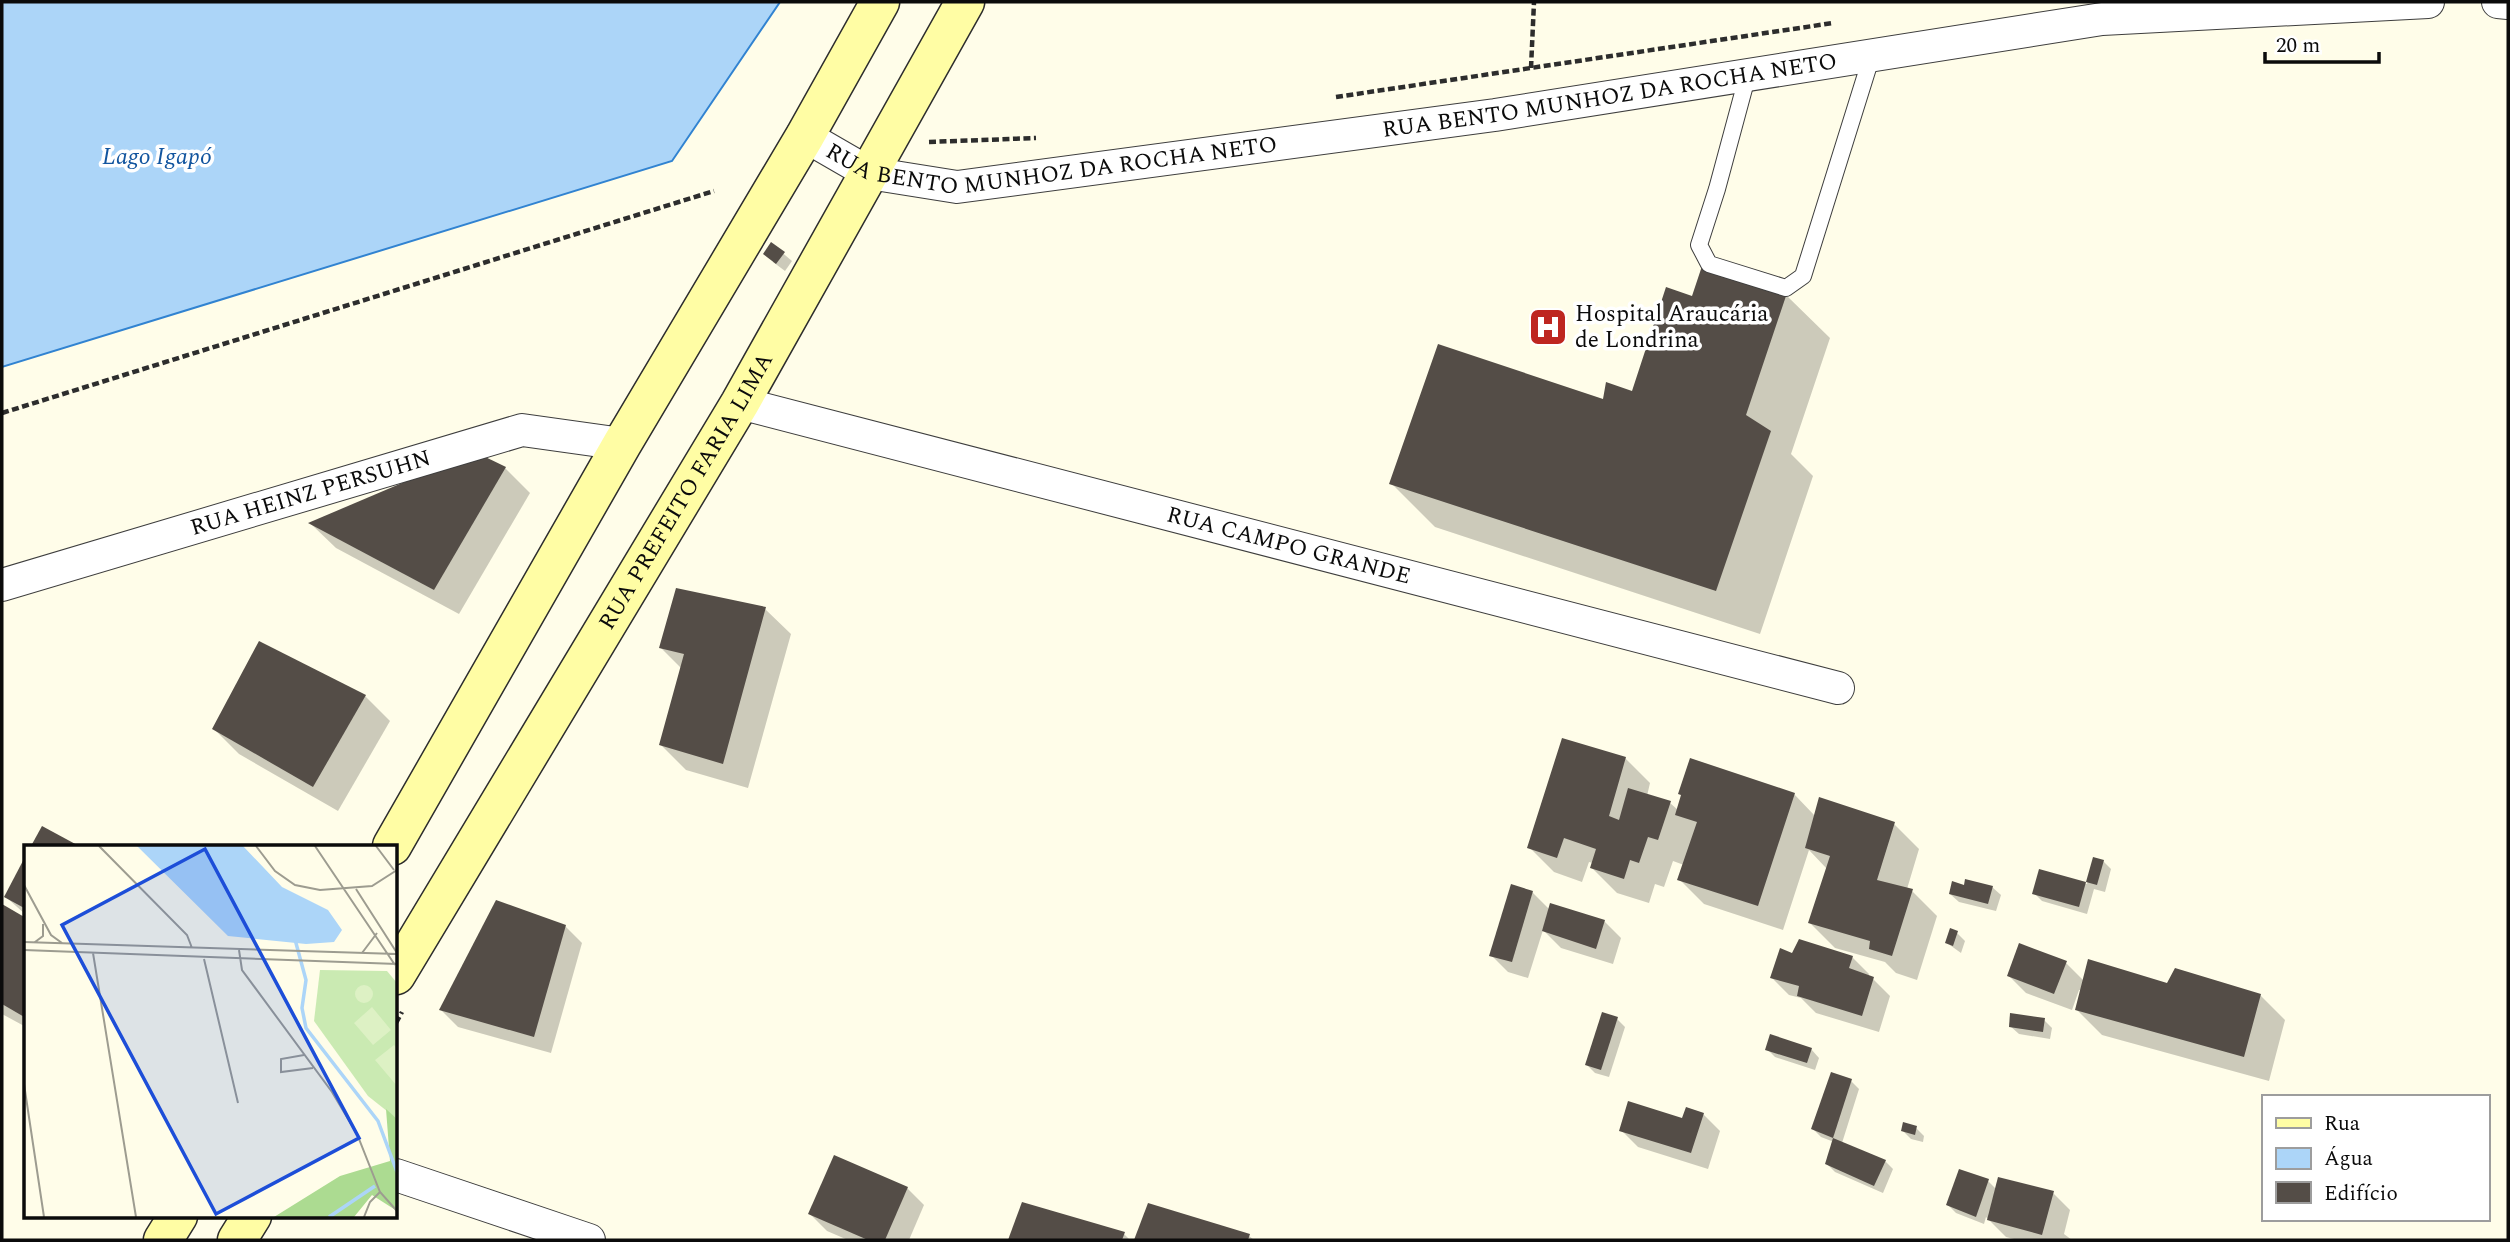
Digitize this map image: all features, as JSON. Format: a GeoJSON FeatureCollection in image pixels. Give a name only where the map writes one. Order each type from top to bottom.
{"type":"FeatureCollection","features":[{"type":"Feature","properties":{"kind":"main road"},"geometry":{"type":"LineString","coordinates":[[393,845],[622,444],[805,136],[880,2]]}},
{"type":"Feature","properties":{"kind":"main road","name":"RUA PREFEITO FARIA LIMA"},"geometry":{"type":"LineString","coordinates":[[397,973],[740,403],[965,2]]}},
{"type":"Feature","properties":{"kind":"main road"},"geometry":{"type":"LineString","coordinates":[[163,1240],[177,1218]]}},
{"type":"Feature","properties":{"kind":"main road"},"geometry":{"type":"LineString","coordinates":[[237,1240],[250,1218]]}},
{"type":"Feature","properties":{"kind":"street","name":"RUA BENTO MUNHOZ DA ROCHA NETO"},"geometry":{"type":"LineString","coordinates":[[805,136],[957,187],[1494,115],[2102,19],[2428,2]]}},
{"type":"Feature","properties":{"kind":"street"},"geometry":{"type":"LineString","coordinates":[[2498,2],[2508,3]]}},
{"type":"Feature","properties":{"kind":"street","name":"RUA CAMPO GRANDE"},"geometry":{"type":"LineString","coordinates":[[740,403],[1838,688]]}},
{"type":"Feature","properties":{"kind":"street","name":"RUA HEINZ PERSUHN"},"geometry":{"type":"LineString","coordinates":[[2,586],[522,430],[622,444]]}},
{"type":"Feature","properties":{"kind":"street"},"geometry":{"type":"LineString","coordinates":[[397,1175],[590,1240]]}},
{"type":"Feature","properties":{"kind":"lane"},"geometry":{"type":"LineString","coordinates":[[1748,74],[1699,244],[1709,264],[1786,288],[1803,276],[1872,55]]}},
{"type":"Feature","properties":{"kind":"path"},"geometry":{"type":"LineString","coordinates":[[1531,68],[1534,2]]}},
{"type":"Feature","properties":{"kind":"path"},"geometry":{"type":"LineString","coordinates":[[1328,99],[1843,21]]}},
{"type":"Feature","properties":{"kind":"path"},"geometry":{"type":"LineString","coordinates":[[877,159],[1046,137]]}},
{"type":"Feature","properties":{"kind":"path"},"geometry":{"type":"LineString","coordinates":[[2,413],[714,191]]}},
{"type":"Feature","properties":{"kind":"water","name":"Lago Igapó"},"geometry":{"type":"Polygon","coordinates":[[[2,2],[780,2],[672,161],[2,367],[2,2]]]}},
{"type":"Feature","properties":{"kind":"building"},"geometry":{"type":"Polygon","coordinates":[[[771,242],[785,252],[776,264],[763,254],[771,242]]]}},
{"type":"Feature","properties":{"kind":"building","name":"Hospital Araucária de Londrina"},"geometry":{"type":"Polygon","coordinates":[[[1702,266],[1787,293],[1746,415],[1771,431],[1716,591],[1389,484],[1438,344],[1603,399],[1606,382],[1632,391],[1666,287],[1692,296],[1702,266]]]}},
{"type":"Feature","properties":{"kind":"building"},"geometry":{"type":"Polygon","coordinates":[[[475,452],[506,467],[434,590],[308,523],[475,452]]]}},
{"type":"Feature","properties":{"kind":"building"},"geometry":{"type":"Polygon","coordinates":[[[676,588],[766,607],[723,764],[659,745],[684,654],[659,648],[676,588]]]}},
{"type":"Feature","properties":{"kind":"building"},"geometry":{"type":"Polygon","coordinates":[[[259,641],[366,695],[313,787],[212,729],[259,641]]]}},
{"type":"Feature","properties":{"kind":"building"},"geometry":{"type":"Polygon","coordinates":[[[1562,738],[1626,757],[1609,816],[1619,820],[1628,788],[1671,801],[1658,840],[1648,837],[1639,863],[1630,860],[1624,879],[1590,868],[1596,849],[1564,838],[1557,858],[1527,848],[1562,738]]]}},
{"type":"Feature","properties":{"kind":"building"},"geometry":{"type":"Polygon","coordinates":[[[1690,758],[1795,793],[1758,906],[1677,880],[1697,822],[1675,815],[1681,795],[1678,794],[1690,758]]]}},
{"type":"Feature","properties":{"kind":"building"},"geometry":{"type":"Polygon","coordinates":[[[1819,797],[1895,822],[1877,880],[1913,889],[1892,956],[1869,949],[1870,941],[1808,923],[1830,856],[1805,848],[1819,797]]]}},
{"type":"Feature","properties":{"kind":"building"},"geometry":{"type":"Polygon","coordinates":[[[42,826],[77,845],[32,845],[42,826]]]}},
{"type":"Feature","properties":{"kind":"building"},"geometry":{"type":"Polygon","coordinates":[[[2093,857],[2104,860],[2097,885],[2086,882],[2093,857]]]}},
{"type":"Feature","properties":{"kind":"building"},"geometry":{"type":"Polygon","coordinates":[[[24,859],[24,908],[4,897],[24,859]]]}},
{"type":"Feature","properties":{"kind":"building"},"geometry":{"type":"Polygon","coordinates":[[[2039,869],[2086,882],[2079,907],[2032,894],[2039,869]]]}},
{"type":"Feature","properties":{"kind":"building"},"geometry":{"type":"Polygon","coordinates":[[[1965,879],[1993,886],[1988,904],[1949,894],[1952,881],[1964,885],[1965,879]]]}},
{"type":"Feature","properties":{"kind":"building"},"geometry":{"type":"Polygon","coordinates":[[[1511,884],[1533,891],[1512,962],[1489,956],[1511,884]]]}},
{"type":"Feature","properties":{"kind":"building"},"geometry":{"type":"Polygon","coordinates":[[[496,900],[566,925],[534,1037],[439,1010],[496,900]]]}},
{"type":"Feature","properties":{"kind":"building"},"geometry":{"type":"Polygon","coordinates":[[[1550,903],[1605,920],[1596,949],[1542,931],[1550,903]]]}},
{"type":"Feature","properties":{"kind":"building"},"geometry":{"type":"Polygon","coordinates":[[[2,904],[24,917],[24,1017],[2,1004],[2,904]]]}},
{"type":"Feature","properties":{"kind":"building"},"geometry":{"type":"Polygon","coordinates":[[[1950,928],[1958,931],[1953,946],[1945,943],[1950,928]]]}},
{"type":"Feature","properties":{"kind":"building"},"geometry":{"type":"Polygon","coordinates":[[[1799,939],[1853,956],[1849,968],[1874,977],[1862,1016],[1797,996],[1799,986],[1770,978],[1780,948],[1792,953],[1799,939]]]}},
{"type":"Feature","properties":{"kind":"building"},"geometry":{"type":"Polygon","coordinates":[[[2019,943],[2067,961],[2054,994],[2007,976],[2019,943]]]}},
{"type":"Feature","properties":{"kind":"building"},"geometry":{"type":"Polygon","coordinates":[[[2088,959],[2167,983],[2175,968],[2261,994],[2244,1057],[2075,1010],[2088,959]]]}},
{"type":"Feature","properties":{"kind":"building"},"geometry":{"type":"Polygon","coordinates":[[[1602,1012],[1618,1017],[1601,1070],[1585,1065],[1602,1012]]]}},
{"type":"Feature","properties":{"kind":"building"},"geometry":{"type":"Polygon","coordinates":[[[2010,1013],[2045,1018],[2043,1032],[2009,1027],[2010,1013]]]}},
{"type":"Feature","properties":{"kind":"building"},"geometry":{"type":"Polygon","coordinates":[[[1770,1034],[1812,1048],[1807,1063],[1765,1050],[1770,1034]]]}},
{"type":"Feature","properties":{"kind":"building"},"geometry":{"type":"Polygon","coordinates":[[[1831,1072],[1852,1079],[1833,1138],[1811,1129],[1831,1072]]]}},
{"type":"Feature","properties":{"kind":"building"},"geometry":{"type":"Polygon","coordinates":[[[1628,1101],[1682,1118],[1686,1107],[1704,1113],[1691,1153],[1619,1131],[1628,1101]]]}},
{"type":"Feature","properties":{"kind":"building"},"geometry":{"type":"Polygon","coordinates":[[[1903,1122],[1917,1126],[1915,1135],[1901,1131],[1903,1122]]]}},
{"type":"Feature","properties":{"kind":"building"},"geometry":{"type":"Polygon","coordinates":[[[1833,1138],[1886,1160],[1874,1186],[1825,1164],[1833,1138]]]}},
{"type":"Feature","properties":{"kind":"building"},"geometry":{"type":"Polygon","coordinates":[[[834,1155],[908,1187],[885,1240],[868,1240],[808,1214],[834,1155]]]}},
{"type":"Feature","properties":{"kind":"building"},"geometry":{"type":"Polygon","coordinates":[[[1959,1169],[1989,1179],[1976,1217],[1946,1205],[1959,1169]]]}},
{"type":"Feature","properties":{"kind":"building"},"geometry":{"type":"Polygon","coordinates":[[[1998,1177],[2054,1191],[2042,1235],[1987,1220],[1998,1177]]]}},
{"type":"Feature","properties":{"kind":"building"},"geometry":{"type":"Polygon","coordinates":[[[1022,1202],[1125,1232],[1122,1240],[1008,1240],[1022,1202]]]}},
{"type":"Feature","properties":{"kind":"building"},"geometry":{"type":"Polygon","coordinates":[[[1148,1203],[1250,1234],[1248,1240],[1134,1240],[1148,1203]]]}},
{"type":"Feature","properties":{"kind":"place","name":"Hospital Araucária de Londrina"},"geometry":{"type":"Point","coordinates":[1548,327]}}]}
